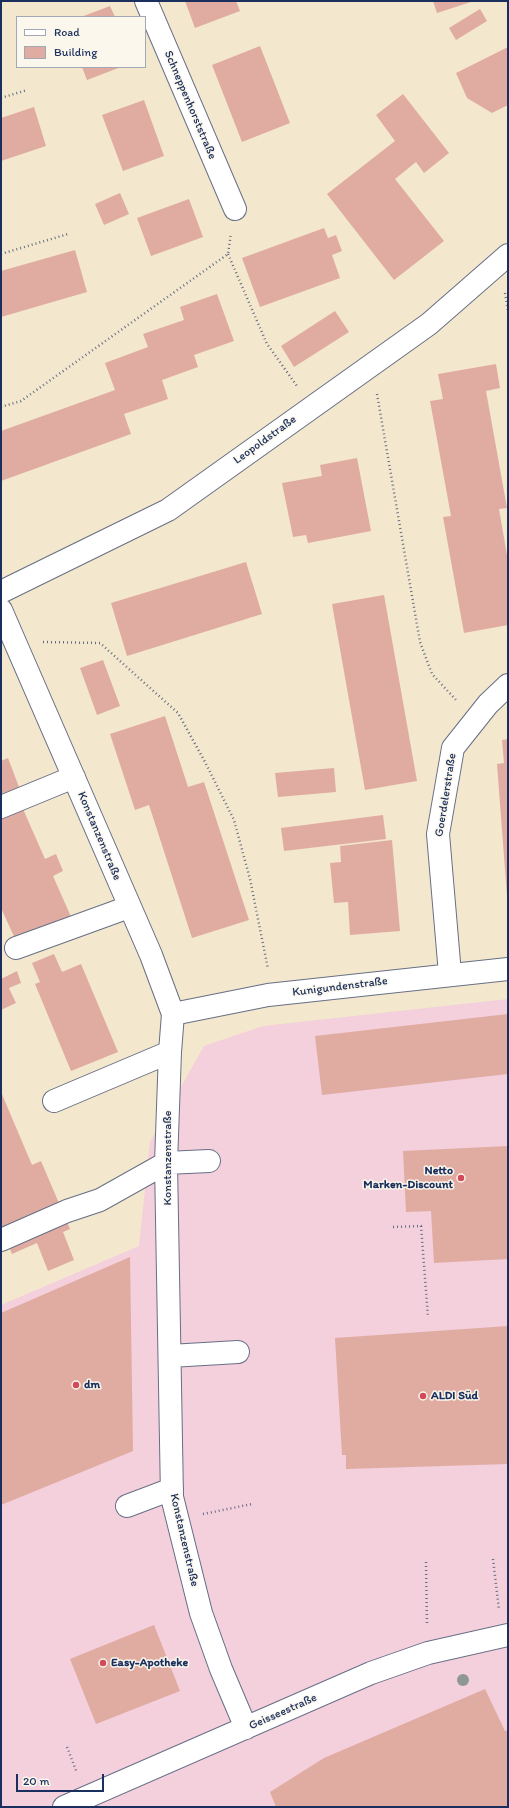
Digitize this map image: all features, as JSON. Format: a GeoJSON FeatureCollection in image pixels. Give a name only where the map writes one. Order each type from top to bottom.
{"type":"FeatureCollection","features":[{"type":"Feature","properties":{"kind":"street","name":"Schneppenhorststraße"},"geometry":{"type":"LineString","coordinates":[[146,1],[235,209]]}},
{"type":"Feature","properties":{"kind":"street","name":"Leopoldstraße"},"geometry":{"type":"LineString","coordinates":[[1,592],[168,510],[429,324],[508,255]]}},
{"type":"Feature","properties":{"kind":"street","name":"Konstanzenstraße"},"geometry":{"type":"LineString","coordinates":[[1,610],[151,955],[173,1014],[170,1052],[166,1164],[172,1489],[177,1519],[201,1613],[221,1669],[246,1728]]}},
{"type":"Feature","properties":{"kind":"street","name":"Goerdelerstraße"},"geometry":{"type":"LineString","coordinates":[[450,974],[438,834],[453,748],[488,704],[508,685]]}},
{"type":"Feature","properties":{"kind":"street"},"geometry":{"type":"LineString","coordinates":[[1,807],[74,777]]}},
{"type":"Feature","properties":{"kind":"street"},"geometry":{"type":"LineString","coordinates":[[16,948],[130,907]]}},
{"type":"Feature","properties":{"kind":"street","name":"Kunigundenstraße"},"geometry":{"type":"LineString","coordinates":[[173,1014],[274,995],[508,968]]}},
{"type":"Feature","properties":{"kind":"street"},"geometry":{"type":"LineString","coordinates":[[54,1101],[170,1052]]}},
{"type":"Feature","properties":{"kind":"street"},"geometry":{"type":"LineString","coordinates":[[1,1240],[67,1212],[100,1200],[166,1164],[209,1161]]}},
{"type":"Feature","properties":{"kind":"street"},"geometry":{"type":"LineString","coordinates":[[170,1356],[238,1352]]}},
{"type":"Feature","properties":{"kind":"street"},"geometry":{"type":"LineString","coordinates":[[127,1506],[172,1489]]}},
{"type":"Feature","properties":{"kind":"street","name":"Geisseestraße"},"geometry":{"type":"LineString","coordinates":[[64,1807],[371,1673],[428,1654],[505,1635]]}},
{"type":"Feature","properties":{"kind":"path"},"geometry":{"type":"LineString","coordinates":[[1,98],[27,90]]}},
{"type":"Feature","properties":{"kind":"path"},"geometry":{"type":"LineString","coordinates":[[235,209],[228,254],[267,344],[312,407]]}},
{"type":"Feature","properties":{"kind":"path"},"geometry":{"type":"LineString","coordinates":[[1,254],[68,234]]}},
{"type":"Feature","properties":{"kind":"path"},"geometry":{"type":"LineString","coordinates":[[1,407],[21,401],[228,254]]}},
{"type":"Feature","properties":{"kind":"path"},"geometry":{"type":"LineString","coordinates":[[372,364],[420,642],[432,674],[475,720]]}},
{"type":"Feature","properties":{"kind":"path"},"geometry":{"type":"LineString","coordinates":[[15,642],[100,643],[178,713],[205,762],[234,820],[250,879],[274,995]]}},
{"type":"Feature","properties":{"kind":"path"},"geometry":{"type":"LineString","coordinates":[[393,1227],[422,1226],[428,1317]]}},
{"type":"Feature","properties":{"kind":"path"},"geometry":{"type":"LineString","coordinates":[[177,1519],[252,1504]]}},
{"type":"Feature","properties":{"kind":"path"},"geometry":{"type":"LineString","coordinates":[[493,1559],[505,1635]]}},
{"type":"Feature","properties":{"kind":"path"},"geometry":{"type":"LineString","coordinates":[[426,1562],[428,1654]]}},
{"type":"Feature","properties":{"kind":"shaded area"},"geometry":{"type":"Polygon","coordinates":[[[508,999],[508,1807],[1,1807],[1,1305],[139,1246],[150,1142],[204,1046],[263,1026],[508,999]]]}},
{"type":"Feature","properties":{"kind":"building"},"geometry":{"type":"Polygon","coordinates":[[[185,1],[236,1],[240,11],[195,28],[185,1]]]}},
{"type":"Feature","properties":{"kind":"building"},"geometry":{"type":"Polygon","coordinates":[[[433,1],[474,1],[437,13],[433,1]]]}},
{"type":"Feature","properties":{"kind":"building"},"geometry":{"type":"Polygon","coordinates":[[[110,6],[115,16],[84,16],[110,6]]]}},
{"type":"Feature","properties":{"kind":"building"},"geometry":{"type":"Polygon","coordinates":[[[480,9],[487,21],[456,40],[449,28],[480,9]]]}},
{"type":"Feature","properties":{"kind":"building"},"geometry":{"type":"Polygon","coordinates":[[[260,46],[290,123],[242,142],[212,65],[260,46]]]}},
{"type":"Feature","properties":{"kind":"building"},"geometry":{"type":"Polygon","coordinates":[[[508,47],[508,105],[492,113],[467,98],[456,73],[508,47]]]}},
{"type":"Feature","properties":{"kind":"building"},"geometry":{"type":"Polygon","coordinates":[[[82,68],[118,68],[87,80],[82,68]]]}},
{"type":"Feature","properties":{"kind":"building"},"geometry":{"type":"Polygon","coordinates":[[[403,94],[449,153],[424,173],[416,162],[395,179],[444,241],[394,280],[327,194],[395,141],[376,115],[403,94]]]}},
{"type":"Feature","properties":{"kind":"building"},"geometry":{"type":"Polygon","coordinates":[[[144,100],[164,156],[123,171],[102,115],[144,100]]]}},
{"type":"Feature","properties":{"kind":"building"},"geometry":{"type":"Polygon","coordinates":[[[34,107],[46,146],[1,161],[1,118],[34,107]]]}},
{"type":"Feature","properties":{"kind":"building"},"geometry":{"type":"Polygon","coordinates":[[[120,193],[129,214],[104,225],[95,204],[120,193]]]}},
{"type":"Feature","properties":{"kind":"building"},"geometry":{"type":"Polygon","coordinates":[[[189,199],[203,237],[151,256],[137,218],[189,199]]]}},
{"type":"Feature","properties":{"kind":"building"},"geometry":{"type":"Polygon","coordinates":[[[324,228],[328,238],[336,235],[342,251],[332,255],[340,278],[260,307],[242,258],[324,228]]]}},
{"type":"Feature","properties":{"kind":"building"},"geometry":{"type":"Polygon","coordinates":[[[75,250],[87,292],[1,317],[1,271],[75,250]]]}},
{"type":"Feature","properties":{"kind":"building"},"geometry":{"type":"Polygon","coordinates":[[[217,294],[234,341],[194,355],[198,367],[162,380],[168,399],[124,414],[131,434],[1,481],[1,431],[115,390],[105,363],[148,347],[143,334],[184,320],[180,307],[217,294]]]}},
{"type":"Feature","properties":{"kind":"building"},"geometry":{"type":"Polygon","coordinates":[[[335,311],[349,332],[294,367],[281,346],[335,311]]]}},
{"type":"Feature","properties":{"kind":"building"},"geometry":{"type":"Polygon","coordinates":[[[496,364],[500,388],[486,391],[507,508],[499,509],[508,561],[508,625],[464,633],[443,517],[451,516],[430,401],[443,399],[438,374],[496,364]]]}},
{"type":"Feature","properties":{"kind":"building"},"geometry":{"type":"Polygon","coordinates":[[[357,458],[371,531],[308,543],[306,535],[293,537],[282,483],[322,476],[320,465],[357,458]]]}},
{"type":"Feature","properties":{"kind":"building"},"geometry":{"type":"Polygon","coordinates":[[[246,562],[262,614],[127,656],[111,603],[246,562]]]}},
{"type":"Feature","properties":{"kind":"building"},"geometry":{"type":"Polygon","coordinates":[[[384,595],[417,781],[365,790],[332,604],[384,595]]]}},
{"type":"Feature","properties":{"kind":"building"},"geometry":{"type":"Polygon","coordinates":[[[103,660],[120,706],[97,715],[80,668],[103,660]]]}},
{"type":"Feature","properties":{"kind":"building"},"geometry":{"type":"Polygon","coordinates":[[[165,716],[188,787],[204,782],[249,920],[192,938],[149,805],[135,810],[110,734],[165,716]]]}},
{"type":"Feature","properties":{"kind":"building"},"geometry":{"type":"Polygon","coordinates":[[[508,739],[507,896],[497,764],[504,763],[502,740],[508,739]]]}},
{"type":"Feature","properties":{"kind":"building"},"geometry":{"type":"Polygon","coordinates":[[[8,758],[19,787],[1,794],[1,761],[8,758]]]}},
{"type":"Feature","properties":{"kind":"building"},"geometry":{"type":"Polygon","coordinates":[[[334,768],[336,792],[278,797],[275,773],[334,768]]]}},
{"type":"Feature","properties":{"kind":"building"},"geometry":{"type":"Polygon","coordinates":[[[23,809],[45,859],[56,854],[63,871],[53,876],[72,919],[17,943],[1,908],[1,819],[23,809]]]}},
{"type":"Feature","properties":{"kind":"building"},"geometry":{"type":"Polygon","coordinates":[[[383,815],[386,839],[284,851],[281,828],[383,815]]]}},
{"type":"Feature","properties":{"kind":"building"},"geometry":{"type":"Polygon","coordinates":[[[392,840],[400,931],[350,935],[348,902],[334,903],[330,863],[341,862],[340,846],[392,840]]]}},
{"type":"Feature","properties":{"kind":"building"},"geometry":{"type":"Polygon","coordinates":[[[54,954],[62,972],[81,964],[118,1052],[71,1071],[35,984],[40,982],[32,963],[54,954]]]}},
{"type":"Feature","properties":{"kind":"building"},"geometry":{"type":"Polygon","coordinates":[[[17,971],[21,983],[9,988],[16,1003],[1,1010],[1,979],[17,971]]]}},
{"type":"Feature","properties":{"kind":"building"},"geometry":{"type":"Polygon","coordinates":[[[508,1014],[508,1074],[322,1095],[315,1036],[508,1014]]]}},
{"type":"Feature","properties":{"kind":"building"},"geometry":{"type":"Polygon","coordinates":[[[1,1092],[32,1165],[41,1161],[70,1229],[63,1232],[74,1260],[48,1271],[37,1243],[12,1254],[1,1227],[1,1092]]]}},
{"type":"Feature","properties":{"kind":"building"},"geometry":{"type":"Polygon","coordinates":[[[508,1146],[508,1259],[434,1263],[431,1211],[406,1212],[403,1151],[508,1146]]]}},
{"type":"Feature","properties":{"kind":"building"},"geometry":{"type":"Polygon","coordinates":[[[130,1257],[133,1451],[1,1505],[1,1313],[130,1257]]]}},
{"type":"Feature","properties":{"kind":"building","name":"ALDI Süd"},"geometry":{"type":"Polygon","coordinates":[[[508,1326],[508,1464],[346,1469],[346,1455],[342,1455],[335,1338],[508,1326]]]}},
{"type":"Feature","properties":{"kind":"building"},"geometry":{"type":"Polygon","coordinates":[[[154,1625],[180,1691],[96,1724],[70,1659],[154,1625]]]}},
{"type":"Feature","properties":{"kind":"building"},"geometry":{"type":"Polygon","coordinates":[[[485,1689],[505,1731],[508,1730],[508,1807],[276,1807],[270,1792],[324,1758],[485,1689]]]}},
{"type":"Feature","properties":{"kind":"place","name":"Netto Marken-Discount"},"geometry":{"type":"Point","coordinates":[461,1178]}},
{"type":"Feature","properties":{"kind":"place","name":"dm"},"geometry":{"type":"Point","coordinates":[76,1385]}},
{"type":"Feature","properties":{"kind":"place","name":"ALDI Süd"},"geometry":{"type":"Point","coordinates":[423,1396]}},
{"type":"Feature","properties":{"kind":"place","name":"Easy-Apotheke"},"geometry":{"type":"Point","coordinates":[103,1663]}}]}
